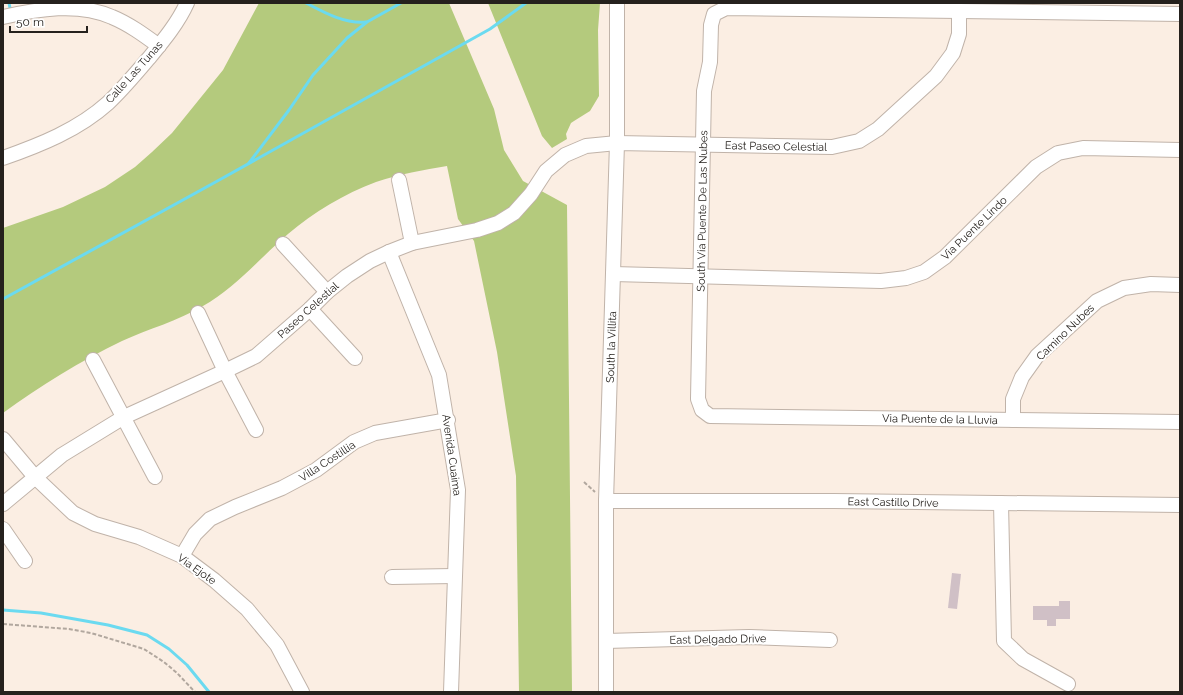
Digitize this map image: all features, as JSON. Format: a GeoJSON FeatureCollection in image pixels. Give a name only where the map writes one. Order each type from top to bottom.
{"type":"FeatureCollection","features":[{"type":"Feature","properties":{"kind":"street","name":"Calle Las Tunas"},"geometry":{"type":"LineString","coordinates":[[3,158],[66,132],[107,104],[124,88],[159,46],[187,3]]}},
{"type":"Feature","properties":{"kind":"street","name":"South la Villita"},"geometry":{"type":"LineString","coordinates":[[606,692],[606,501],[616,143],[617,3]]}},
{"type":"Feature","properties":{"kind":"street"},"geometry":{"type":"LineString","coordinates":[[3,17],[60,8],[79,9],[111,16],[135,29],[159,46]]}},
{"type":"Feature","properties":{"kind":"street","name":"South Via Puente De Las Nubes"},"geometry":{"type":"LineString","coordinates":[[702,410],[698,399],[704,91],[710,62],[711,25],[714,14],[726,8],[959,12]]}},
{"type":"Feature","properties":{"kind":"street"},"geometry":{"type":"LineString","coordinates":[[959,12],[1180,14]]}},
{"type":"Feature","properties":{"kind":"street","name":"East Paseo Celestial"},"geometry":{"type":"LineString","coordinates":[[616,143],[832,147],[859,140],[878,129],[936,76],[953,53],[959,34],[959,12]]}},
{"type":"Feature","properties":{"kind":"street","name":"Paseo Celestial"},"geometry":{"type":"LineString","coordinates":[[3,504],[62,455],[124,417],[256,356],[310,309],[327,292],[347,276],[370,261],[412,243],[477,230],[498,223],[514,213],[531,194],[546,171],[565,155],[586,146],[616,143]]}},
{"type":"Feature","properties":{"kind":"street","name":"Via Puente Lindo"},"geometry":{"type":"LineString","coordinates":[[613,274],[881,282],[906,278],[924,272],[945,257],[1036,167],[1058,154],[1083,148],[1180,150]]}},
{"type":"Feature","properties":{"kind":"street"},"geometry":{"type":"LineString","coordinates":[[399,180],[412,243]]}},
{"type":"Feature","properties":{"kind":"street"},"geometry":{"type":"LineString","coordinates":[[283,244],[327,292]]}},
{"type":"Feature","properties":{"kind":"street","name":"Avenida Cuaima"},"geometry":{"type":"LineString","coordinates":[[388,252],[440,375],[448,420],[458,490],[451,692]]}},
{"type":"Feature","properties":{"kind":"street","name":"Camino Nubes"},"geometry":{"type":"LineString","coordinates":[[1013,420],[1013,399],[1022,376],[1037,356],[1097,301],[1124,288],[1151,284],[1180,285]]}},
{"type":"Feature","properties":{"kind":"street"},"geometry":{"type":"LineString","coordinates":[[310,309],[355,358]]}},
{"type":"Feature","properties":{"kind":"street"},"geometry":{"type":"LineString","coordinates":[[198,313],[256,430]]}},
{"type":"Feature","properties":{"kind":"street"},"geometry":{"type":"LineString","coordinates":[[93,360],[155,477]]}},
{"type":"Feature","properties":{"kind":"street","name":"Via Puente de la Lluvia"},"geometry":{"type":"LineString","coordinates":[[702,410],[710,416],[1180,422]]}},
{"type":"Feature","properties":{"kind":"street","name":"Villa Costillia"},"geometry":{"type":"LineString","coordinates":[[182,556],[195,534],[210,519],[282,488],[316,470],[354,442],[375,432],[448,420]]}},
{"type":"Feature","properties":{"kind":"street","name":"Via Ejote"},"geometry":{"type":"LineString","coordinates":[[3,439],[36,477],[73,513],[95,524],[140,537],[182,556],[214,580],[247,609],[277,645],[302,692]]}},
{"type":"Feature","properties":{"kind":"street","name":"East Castillo Drive"},"geometry":{"type":"LineString","coordinates":[[606,501],[834,501],[1180,505]]}},
{"type":"Feature","properties":{"kind":"street"},"geometry":{"type":"LineString","coordinates":[[1001,503],[1004,641],[1024,659],[1068,684]]}},
{"type":"Feature","properties":{"kind":"street"},"geometry":{"type":"LineString","coordinates":[[3,529],[25,561]]}},
{"type":"Feature","properties":{"kind":"street"},"geometry":{"type":"LineString","coordinates":[[392,577],[454,576]]}},
{"type":"Feature","properties":{"kind":"street","name":"East Delgado Drive"},"geometry":{"type":"LineString","coordinates":[[606,641],[749,637],[830,640]]}},
{"type":"Feature","properties":{"kind":"path"},"geometry":{"type":"LineString","coordinates":[[3,624],[69,629],[98,635],[144,649],[164,662],[195,692]]}},
{"type":"Feature","properties":{"kind":"green space"},"geometry":{"type":"Polygon","coordinates":[[[259,3],[449,3],[494,109],[504,150],[523,181],[567,205],[572,692],[519,692],[516,476],[497,352],[474,241],[458,219],[447,166],[412,172],[385,179],[341,198],[319,211],[288,234],[237,282],[215,299],[183,316],[122,341],[76,365],[31,393],[3,413],[3,228],[63,207],[105,187],[135,167],[172,133],[223,70],[259,3]]]}},
{"type":"Feature","properties":{"kind":"green space"},"geometry":{"type":"Polygon","coordinates":[[[488,3],[600,3],[598,30],[599,96],[590,111],[571,123],[566,134],[567,139],[552,148],[542,136],[488,3]]]}},
{"type":"Feature","properties":{"kind":"building"},"geometry":{"type":"Polygon","coordinates":[[[952,573],[961,574],[957,609],[948,608],[952,573]]]}},
{"type":"Feature","properties":{"kind":"building"},"geometry":{"type":"Polygon","coordinates":[[[1059,601],[1070,601],[1070,619],[1056,619],[1056,626],[1047,626],[1047,620],[1033,620],[1033,606],[1059,606],[1059,601]]]}},
{"type":"Feature","properties":{"kind":"waterway"},"geometry":{"type":"LineString","coordinates":[[9,3],[10,8]]}},
{"type":"Feature","properties":{"kind":"waterway"},"geometry":{"type":"LineString","coordinates":[[306,3],[343,20],[366,22]]}},
{"type":"Feature","properties":{"kind":"waterway"},"geometry":{"type":"LineString","coordinates":[[249,163],[313,75],[347,38],[367,22],[401,3]]}},
{"type":"Feature","properties":{"kind":"waterway"},"geometry":{"type":"LineString","coordinates":[[3,299],[490,29],[526,3]]}},
{"type":"Feature","properties":{"kind":"waterway"},"geometry":{"type":"LineString","coordinates":[[3,610],[41,613],[108,625],[147,635],[169,649],[187,665],[209,692]]}}]}
